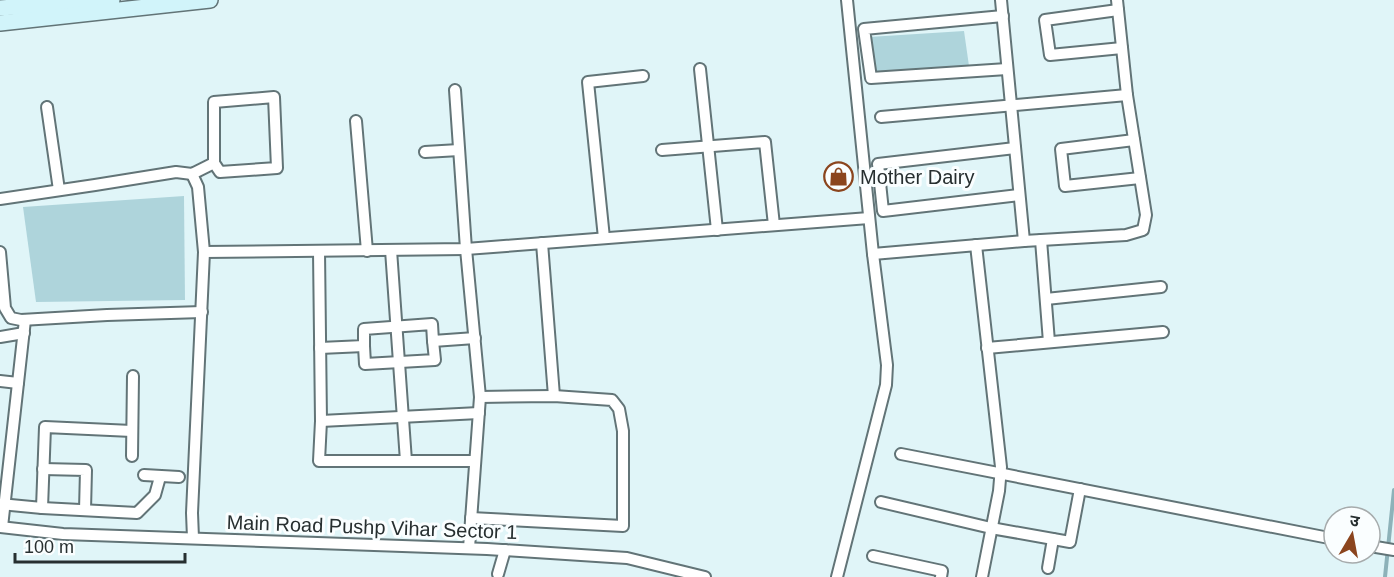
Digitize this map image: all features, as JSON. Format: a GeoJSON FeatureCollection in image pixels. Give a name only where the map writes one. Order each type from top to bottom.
{"type":"FeatureCollection","features":[{"type":"Feature","properties":{"kind":"street"},"geometry":{"type":"LineString","coordinates":[[0,23],[112,0]]}},
{"type":"Feature","properties":{"kind":"street"},"geometry":{"type":"LineString","coordinates":[[0,8],[70,10],[210,0]]}},
{"type":"Feature","properties":{"kind":"street"},"geometry":{"type":"LineString","coordinates":[[837,577],[886,385],[887,365],[869,218],[847,0]]}},
{"type":"Feature","properties":{"kind":"street"},"geometry":{"type":"LineString","coordinates":[[1001,0],[1024,241]]}},
{"type":"Feature","properties":{"kind":"street"},"geometry":{"type":"LineString","coordinates":[[873,254],[1126,235],[1143,230],[1146,215],[1127,95],[1122,48],[1117,5],[1045,20],[1050,55],[1122,48]]}},
{"type":"Feature","properties":{"kind":"street"},"geometry":{"type":"LineString","coordinates":[[1003,15],[864,29],[872,78],[1007,69]]}},
{"type":"Feature","properties":{"kind":"street"},"geometry":{"type":"LineString","coordinates":[[700,69],[717,230]]}},
{"type":"Feature","properties":{"kind":"street"},"geometry":{"type":"LineString","coordinates":[[604,238],[588,82],[643,76]]}},
{"type":"Feature","properties":{"kind":"street"},"geometry":{"type":"LineString","coordinates":[[455,90],[466,249],[480,397],[469,548]]}},
{"type":"Feature","properties":{"kind":"street"},"geometry":{"type":"LineString","coordinates":[[880,117],[1127,95]]}},
{"type":"Feature","properties":{"kind":"street"},"geometry":{"type":"LineString","coordinates":[[273,97],[277,168],[220,172],[214,164],[214,102],[273,97]]}},
{"type":"Feature","properties":{"kind":"street"},"geometry":{"type":"LineString","coordinates":[[46,107],[59,190]]}},
{"type":"Feature","properties":{"kind":"street"},"geometry":{"type":"LineString","coordinates":[[356,121],[367,250]]}},
{"type":"Feature","properties":{"kind":"street"},"geometry":{"type":"LineString","coordinates":[[1134,140],[1061,149],[1065,186],[1140,178]]}},
{"type":"Feature","properties":{"kind":"street"},"geometry":{"type":"LineString","coordinates":[[662,150],[765,142],[774,225]]}},
{"type":"Feature","properties":{"kind":"street"},"geometry":{"type":"LineString","coordinates":[[1015,148],[878,164],[883,211],[1019,195]]}},
{"type":"Feature","properties":{"kind":"street"},"geometry":{"type":"LineString","coordinates":[[425,152],[459,150]]}},
{"type":"Feature","properties":{"kind":"street"},"geometry":{"type":"LineString","coordinates":[[0,198],[176,172],[192,174],[214,164]]}},
{"type":"Feature","properties":{"kind":"street"},"geometry":{"type":"LineString","coordinates":[[192,174],[198,187],[204,252],[193,538]]}},
{"type":"Feature","properties":{"kind":"street"},"geometry":{"type":"LineString","coordinates":[[204,252],[466,249],[869,218]]}},
{"type":"Feature","properties":{"kind":"street"},"geometry":{"type":"LineString","coordinates":[[1041,240],[1049,342]]}},
{"type":"Feature","properties":{"kind":"street"},"geometry":{"type":"LineString","coordinates":[[542,243],[554,396]]}},
{"type":"Feature","properties":{"kind":"street"},"geometry":{"type":"LineString","coordinates":[[976,245],[999,446],[1000,473],[999,490],[982,577]]}},
{"type":"Feature","properties":{"kind":"street"},"geometry":{"type":"LineString","coordinates":[[391,250],[406,461]]}},
{"type":"Feature","properties":{"kind":"street"},"geometry":{"type":"LineString","coordinates":[[319,251],[321,421],[319,461],[475,461]]}},
{"type":"Feature","properties":{"kind":"street"},"geometry":{"type":"LineString","coordinates":[[0,252],[5,308],[11,318],[25,320],[202,312]]}},
{"type":"Feature","properties":{"kind":"street"},"geometry":{"type":"LineString","coordinates":[[1046,299],[1161,287]]}},
{"type":"Feature","properties":{"kind":"street"},"geometry":{"type":"LineString","coordinates":[[1,527],[25,320]]}},
{"type":"Feature","properties":{"kind":"street"},"geometry":{"type":"LineString","coordinates":[[432,324],[435,360],[365,364],[364,329],[396,327],[432,324]]}},
{"type":"Feature","properties":{"kind":"street"},"geometry":{"type":"LineString","coordinates":[[987,348],[1163,332]]}},
{"type":"Feature","properties":{"kind":"street"},"geometry":{"type":"LineString","coordinates":[[0,336],[24,333]]}},
{"type":"Feature","properties":{"kind":"street"},"geometry":{"type":"LineString","coordinates":[[433,341],[475,338]]}},
{"type":"Feature","properties":{"kind":"street"},"geometry":{"type":"LineString","coordinates":[[320,348],[364,346]]}},
{"type":"Feature","properties":{"kind":"street"},"geometry":{"type":"LineString","coordinates":[[132,456],[133,376]]}},
{"type":"Feature","properties":{"kind":"street"},"geometry":{"type":"LineString","coordinates":[[0,381],[18,383]]}},
{"type":"Feature","properties":{"kind":"street"},"geometry":{"type":"LineString","coordinates":[[471,518],[623,526],[623,431],[619,409],[612,400],[554,396],[480,397]]}},
{"type":"Feature","properties":{"kind":"street"},"geometry":{"type":"LineString","coordinates":[[321,421],[479,413]]}},
{"type":"Feature","properties":{"kind":"street"},"geometry":{"type":"LineString","coordinates":[[42,508],[45,427],[132,430]]}},
{"type":"Feature","properties":{"kind":"street"},"geometry":{"type":"LineString","coordinates":[[0,437],[12,439]]}},
{"type":"Feature","properties":{"kind":"street"},"geometry":{"type":"LineString","coordinates":[[901,454],[1322,537]]}},
{"type":"Feature","properties":{"kind":"street"},"geometry":{"type":"LineString","coordinates":[[43,469],[86,470],[85,510]]}},
{"type":"Feature","properties":{"kind":"street"},"geometry":{"type":"LineString","coordinates":[[144,475],[179,477]]}},
{"type":"Feature","properties":{"kind":"street"},"geometry":{"type":"LineString","coordinates":[[2,505],[136,513],[155,495],[160,477]]}},
{"type":"Feature","properties":{"kind":"street"},"geometry":{"type":"LineString","coordinates":[[881,502],[992,528],[1070,542],[1080,489]]}},
{"type":"Feature","properties":{"kind":"street","name":"Main Road Pushp Vihar Sector 1"},"geometry":{"type":"LineString","coordinates":[[1,527],[63,534],[469,548],[627,558],[705,577]]}},
{"type":"Feature","properties":{"kind":"street"},"geometry":{"type":"LineString","coordinates":[[1048,568],[1053,539]]}},
{"type":"Feature","properties":{"kind":"street"},"geometry":{"type":"LineString","coordinates":[[498,574],[505,550]]}},
{"type":"Feature","properties":{"kind":"street"},"geometry":{"type":"LineString","coordinates":[[873,556],[942,571],[941,577]]}},
{"type":"Feature","properties":{"kind":"shaded area"},"geometry":{"type":"Polygon","coordinates":[[[964,31],[970,73],[876,82],[869,37],[964,31]]]}},
{"type":"Feature","properties":{"kind":"shaded area"},"geometry":{"type":"Polygon","coordinates":[[[184,196],[185,300],[36,302],[23,207],[184,196]]]}},
{"type":"Feature","properties":{"kind":"waterway"},"geometry":{"type":"LineString","coordinates":[[1385,577],[1394,490]]}},
{"type":"Feature","properties":{"kind":"place","name":"Mother Dairy"},"geometry":{"type":"Point","coordinates":[839,177]}}]}
